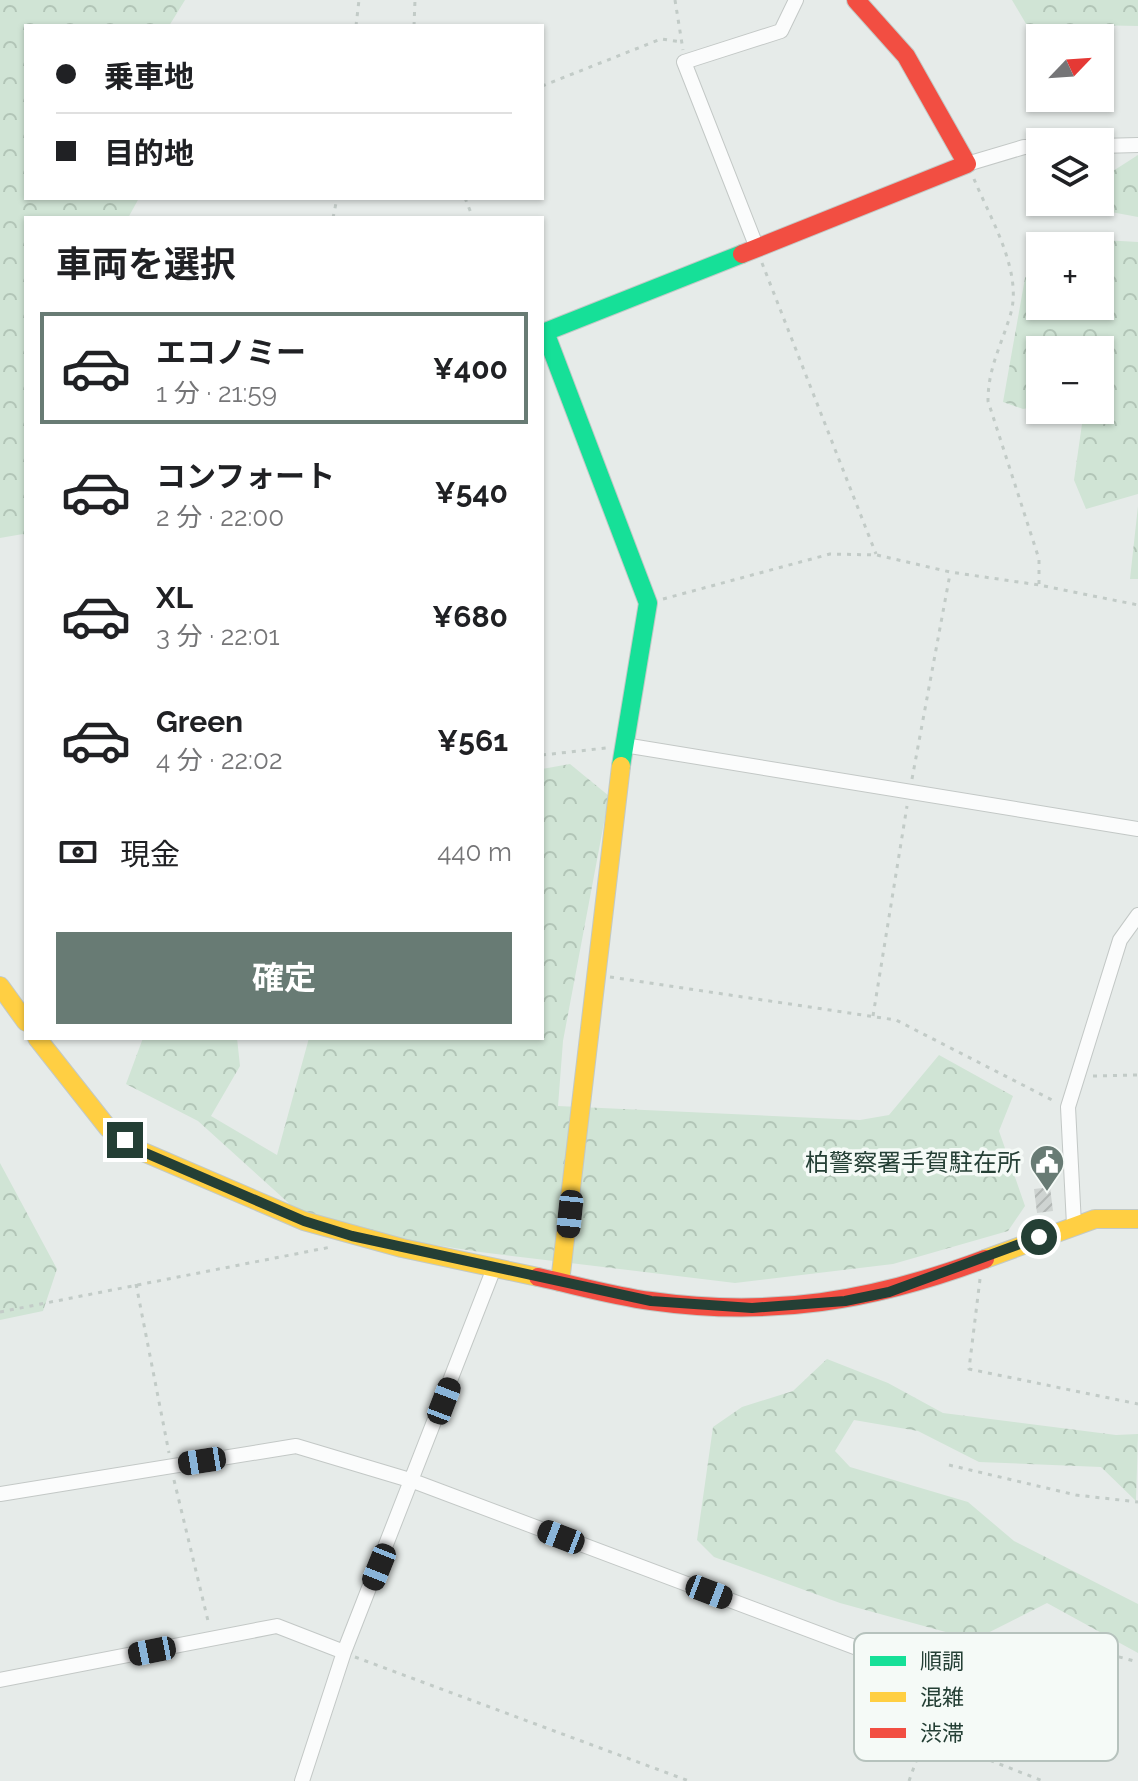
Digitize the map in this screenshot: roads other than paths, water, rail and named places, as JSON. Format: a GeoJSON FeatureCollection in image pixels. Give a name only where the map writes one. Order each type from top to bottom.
{"type":"FeatureCollection","features":[{"type":"Feature","properties":{"kind":"street"},"geometry":{"type":"LineString","coordinates":[[757,248],[684,62],[781,31],[796,0]]}},
{"type":"Feature","properties":{"kind":"street"},"geometry":{"type":"LineString","coordinates":[[856,0],[879,20],[913,61],[967,164]]}},
{"type":"Feature","properties":{"kind":"street"},"geometry":{"type":"LineString","coordinates":[[1114,146],[1138,145]]}},
{"type":"Feature","properties":{"kind":"street"},"geometry":{"type":"LineString","coordinates":[[560,1282],[624,745],[648,603],[544,332],[967,164],[1026,147]]}},
{"type":"Feature","properties":{"kind":"street"},"geometry":{"type":"LineString","coordinates":[[624,745],[1138,825]]}},
{"type":"Feature","properties":{"kind":"street"},"geometry":{"type":"LineString","coordinates":[[1074,1225],[1068,1107],[1120,940],[1138,915]]}},
{"type":"Feature","properties":{"kind":"street"},"geometry":{"type":"LineString","coordinates":[[0,986],[24,1019]]}},
{"type":"Feature","properties":{"kind":"street"},"geometry":{"type":"LineString","coordinates":[[39,1040],[108,1128],[141,1151],[304,1221],[352,1236],[651,1301],[752,1308],[845,1301],[889,1292],[1095,1219],[1138,1219]]}},
{"type":"Feature","properties":{"kind":"street"},"geometry":{"type":"LineString","coordinates":[[302,1781],[344,1652],[494,1268]]}},
{"type":"Feature","properties":{"kind":"street"},"geometry":{"type":"LineString","coordinates":[[0,1494],[296,1446],[413,1481],[854,1647]]}},
{"type":"Feature","properties":{"kind":"street"},"geometry":{"type":"LineString","coordinates":[[0,1680],[277,1626],[344,1652]]}},
{"type":"Feature","properties":{"kind":"place","name":"柏警察署手賀駐在所"},"geometry":{"type":"Point","coordinates":[1047,1193]}}]}
